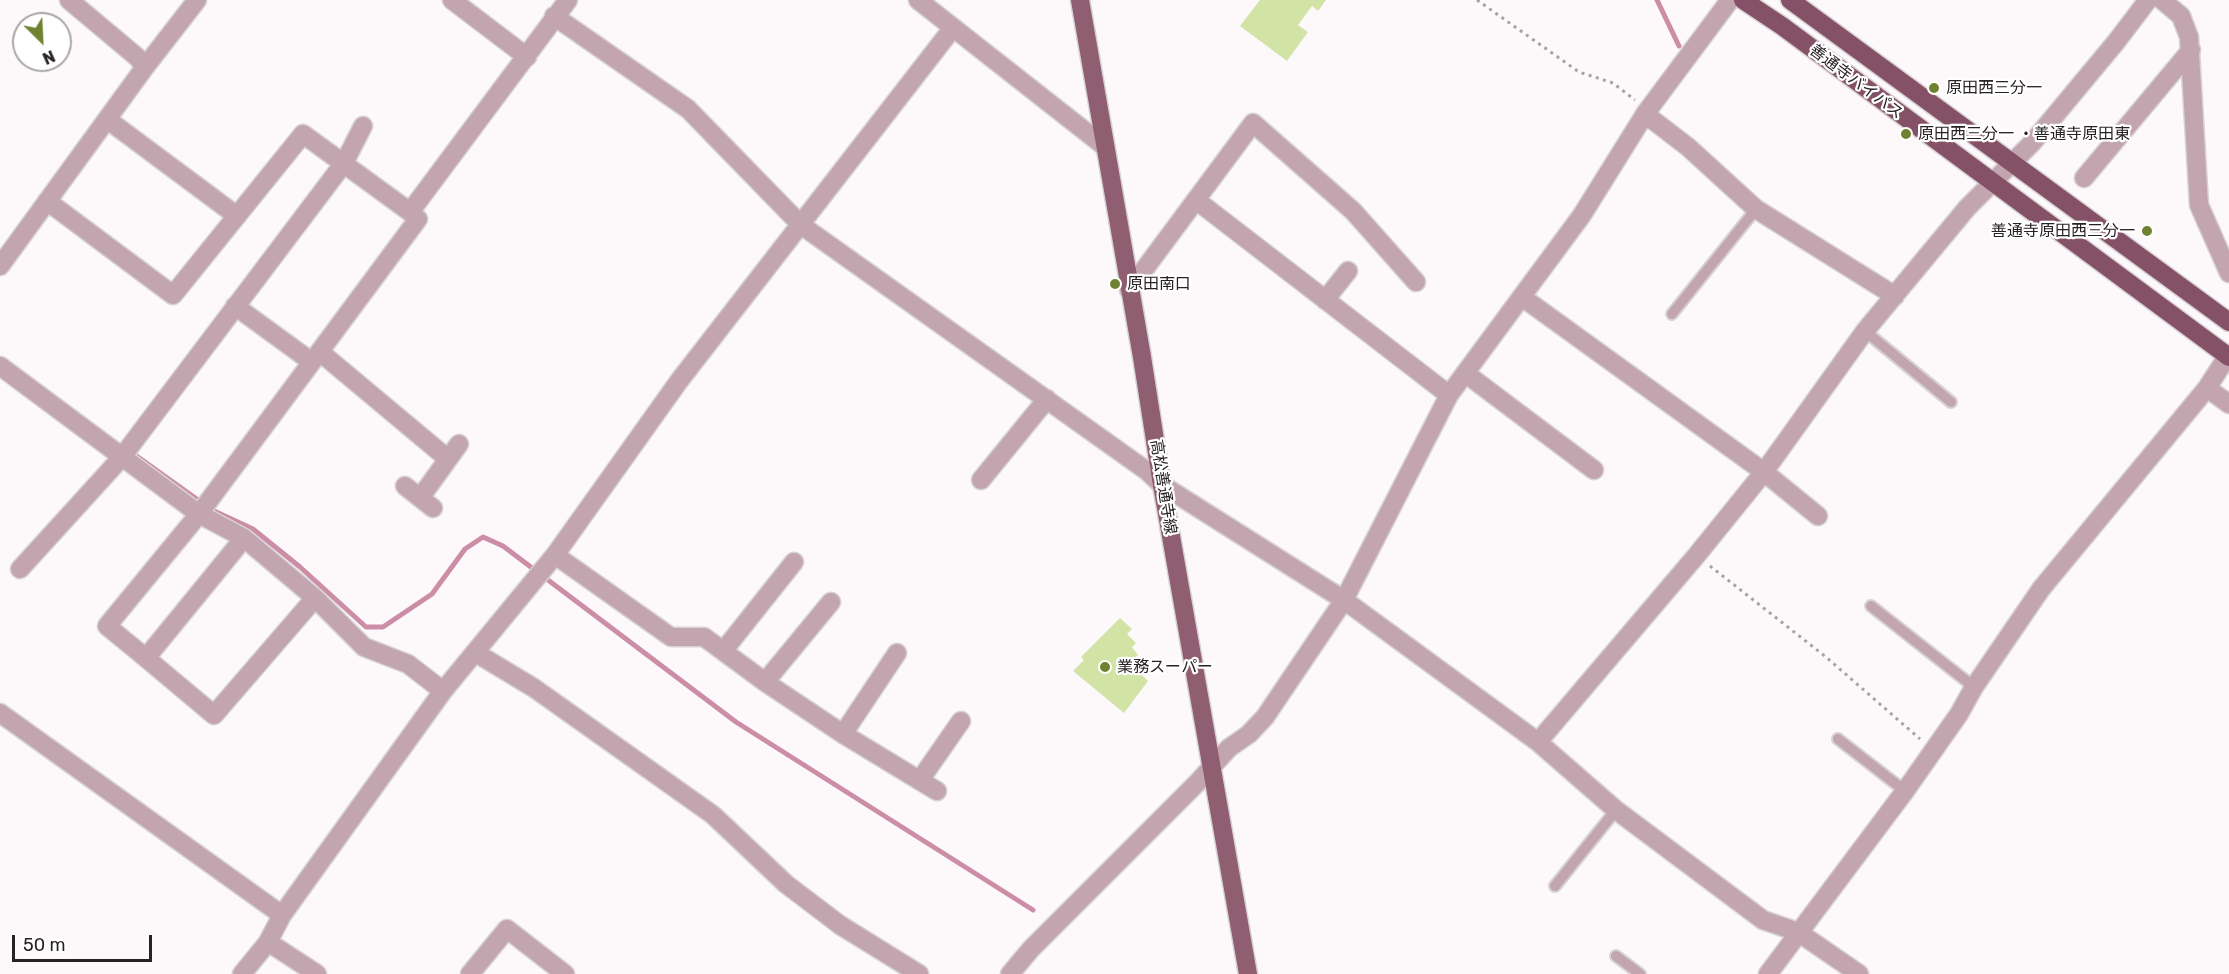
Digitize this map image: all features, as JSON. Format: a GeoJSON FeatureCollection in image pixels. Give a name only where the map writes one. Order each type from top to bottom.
{"type":"FeatureCollection","features":[{"type":"Feature","properties":{"kind":"highway","name":"善通寺バイパス"},"geometry":{"type":"LineString","coordinates":[[1743,0],[1782,26],[1992,184],[2229,356]]}},
{"type":"Feature","properties":{"kind":"highway","name":"善通寺バイパス"},"geometry":{"type":"LineString","coordinates":[[1790,0],[2229,322]]}},
{"type":"Feature","properties":{"kind":"main road","name":"高松善通寺線"},"geometry":{"type":"LineString","coordinates":[[1080,0],[1142,357],[1161,485],[1248,974]]}},
{"type":"Feature","properties":{"kind":"street"},"geometry":{"type":"LineString","coordinates":[[69,0],[137,57],[145,67]]}},
{"type":"Feature","properties":{"kind":"street"},"geometry":{"type":"LineString","coordinates":[[0,265],[197,0]]}},
{"type":"Feature","properties":{"kind":"street"},"geometry":{"type":"LineString","coordinates":[[452,0],[527,57]]}},
{"type":"Feature","properties":{"kind":"street"},"geometry":{"type":"LineString","coordinates":[[410,212],[568,0]]}},
{"type":"Feature","properties":{"kind":"street"},"geometry":{"type":"LineString","coordinates":[[918,0],[1104,146]]}},
{"type":"Feature","properties":{"kind":"street"},"geometry":{"type":"LineString","coordinates":[[1010,974],[1031,949],[1229,748],[1249,734],[1265,717],[1344,600],[1449,394],[1582,215],[1646,112],[1730,0]]}},
{"type":"Feature","properties":{"kind":"street"},"geometry":{"type":"LineString","coordinates":[[1538,742],[1764,472],[1865,331],[1967,208],[2047,124],[2148,0]]}},
{"type":"Feature","properties":{"kind":"street"},"geometry":{"type":"LineString","coordinates":[[2162,0],[2181,16],[2189,37],[2199,205],[2229,273]]}},
{"type":"Feature","properties":{"kind":"street"},"geometry":{"type":"LineString","coordinates":[[554,16],[688,110],[801,225],[1147,471],[1161,485],[1344,600],[1538,742],[1616,810],[1763,920],[1798,932],[1859,974]]}},
{"type":"Feature","properties":{"kind":"street"},"geometry":{"type":"LineString","coordinates":[[242,974],[268,942],[282,915],[443,691],[555,555],[679,381],[952,28]]}},
{"type":"Feature","properties":{"kind":"street"},"geometry":{"type":"LineString","coordinates":[[2084,178],[2191,50]]}},
{"type":"Feature","properties":{"kind":"street"},"geometry":{"type":"LineString","coordinates":[[1646,112],[1756,209],[1895,296]]}},
{"type":"Feature","properties":{"kind":"street"},"geometry":{"type":"LineString","coordinates":[[108,120],[237,216]]}},
{"type":"Feature","properties":{"kind":"street"},"geometry":{"type":"LineString","coordinates":[[1129,290],[1252,123],[1353,211],[1416,282]]}},
{"type":"Feature","properties":{"kind":"street"},"geometry":{"type":"LineString","coordinates":[[20,569],[122,457],[344,163],[363,126]]}},
{"type":"Feature","properties":{"kind":"street"},"geometry":{"type":"LineString","coordinates":[[47,201],[173,295],[303,134],[418,219],[199,514],[107,626],[214,715],[315,598]]}},
{"type":"Feature","properties":{"kind":"street"},"geometry":{"type":"LineString","coordinates":[[1196,200],[1449,394]]}},
{"type":"Feature","properties":{"kind":"street"},"geometry":{"type":"LineString","coordinates":[[1325,300],[1348,271]]}},
{"type":"Feature","properties":{"kind":"street"},"geometry":{"type":"LineString","coordinates":[[1522,297],[1764,472],[1818,516]]}},
{"type":"Feature","properties":{"kind":"street"},"geometry":{"type":"LineString","coordinates":[[235,306],[316,357],[453,451],[427,503],[405,486]]}},
{"type":"Feature","properties":{"kind":"street"},"geometry":{"type":"LineString","coordinates":[[1768,974],[1905,791],[2041,589],[2207,388],[2229,356]]}},
{"type":"Feature","properties":{"kind":"street"},"geometry":{"type":"LineString","coordinates":[[0,366],[199,514],[244,538],[315,598],[364,647],[408,664],[443,691]]}},
{"type":"Feature","properties":{"kind":"street"},"geometry":{"type":"LineString","coordinates":[[1465,373],[1594,470]]}},
{"type":"Feature","properties":{"kind":"street"},"geometry":{"type":"LineString","coordinates":[[2207,388],[2229,404]]}},
{"type":"Feature","properties":{"kind":"street"},"geometry":{"type":"LineString","coordinates":[[981,480],[1047,399]]}},
{"type":"Feature","properties":{"kind":"street"},"geometry":{"type":"LineString","coordinates":[[146,658],[244,538]]}},
{"type":"Feature","properties":{"kind":"street"},"geometry":{"type":"LineString","coordinates":[[555,555],[671,637],[704,637],[765,682],[843,734],[937,791]]}},
{"type":"Feature","properties":{"kind":"street"},"geometry":{"type":"LineString","coordinates":[[724,650],[794,562]]}},
{"type":"Feature","properties":{"kind":"street"},"geometry":{"type":"LineString","coordinates":[[765,682],[831,602]]}},
{"type":"Feature","properties":{"kind":"street"},"geometry":{"type":"LineString","coordinates":[[476,653],[534,688],[714,816],[786,884],[840,925],[919,974]]}},
{"type":"Feature","properties":{"kind":"street"},"geometry":{"type":"LineString","coordinates":[[843,734],[897,653]]}},
{"type":"Feature","properties":{"kind":"street"},"geometry":{"type":"LineString","coordinates":[[0,713],[282,915]]}},
{"type":"Feature","properties":{"kind":"street"},"geometry":{"type":"LineString","coordinates":[[920,780],[961,721]]}},
{"type":"Feature","properties":{"kind":"street"},"geometry":{"type":"LineString","coordinates":[[470,974],[507,929],[565,974]]}},
{"type":"Feature","properties":{"kind":"street"},"geometry":{"type":"LineString","coordinates":[[268,942],[317,974]]}},
{"type":"Feature","properties":{"kind":"lane"},"geometry":{"type":"LineString","coordinates":[[1672,314],[1756,209]]}},
{"type":"Feature","properties":{"kind":"lane"},"geometry":{"type":"LineString","coordinates":[[1865,331],[1951,402]]}},
{"type":"Feature","properties":{"kind":"lane"},"geometry":{"type":"LineString","coordinates":[[1871,606],[1974,687]]}},
{"type":"Feature","properties":{"kind":"lane"},"geometry":{"type":"LineString","coordinates":[[1838,739],[1905,791]]}},
{"type":"Feature","properties":{"kind":"lane"},"geometry":{"type":"LineString","coordinates":[[1555,886],[1616,810]]}},
{"type":"Feature","properties":{"kind":"lane"},"geometry":{"type":"LineString","coordinates":[[1616,956],[1640,974]]}},
{"type":"Feature","properties":{"kind":"path"},"geometry":{"type":"LineString","coordinates":[[1477,0],[1579,72],[1613,83],[1646,112]]}},
{"type":"Feature","properties":{"kind":"path"},"geometry":{"type":"LineString","coordinates":[[1696,556],[1826,657],[1933,750]]}},
{"type":"Feature","properties":{"kind":"building"},"geometry":{"type":"Polygon","coordinates":[[[1260,0],[1326,0],[1318,11],[1312,6],[1298,25],[1308,32],[1287,61],[1240,26],[1260,0]]]}},
{"type":"Feature","properties":{"kind":"building","name":"業務スーパー"},"geometry":{"type":"Polygon","coordinates":[[[1120,618],[1132,629],[1127,634],[1136,643],[1132,647],[1138,655],[1129,663],[1148,681],[1124,713],[1073,671],[1084,660],[1081,657],[1120,618]]]}},
{"type":"Feature","properties":{"kind":"waterway"},"geometry":{"type":"LineString","coordinates":[[1657,0],[1679,46]]}},
{"type":"Feature","properties":{"kind":"waterway"},"geometry":{"type":"LineString","coordinates":[[131,452],[212,510],[253,529],[300,567],[366,627],[383,627],[432,594],[465,549],[483,537],[503,546],[736,722],[1033,910]]}},
{"type":"Feature","properties":{"kind":"place","name":"原田西三分一"},"geometry":{"type":"Point","coordinates":[1934,88]}},
{"type":"Feature","properties":{"kind":"place","name":"原田西三分一 ・善通寺原田東"},"geometry":{"type":"Point","coordinates":[1906,134]}},
{"type":"Feature","properties":{"kind":"place","name":"善通寺原田西三分一"},"geometry":{"type":"Point","coordinates":[2147,231]}},
{"type":"Feature","properties":{"kind":"place","name":"原田南口"},"geometry":{"type":"Point","coordinates":[1115,284]}},
{"type":"Feature","properties":{"kind":"place","name":"業務スーパー"},"geometry":{"type":"Point","coordinates":[1105,667]}}]}
